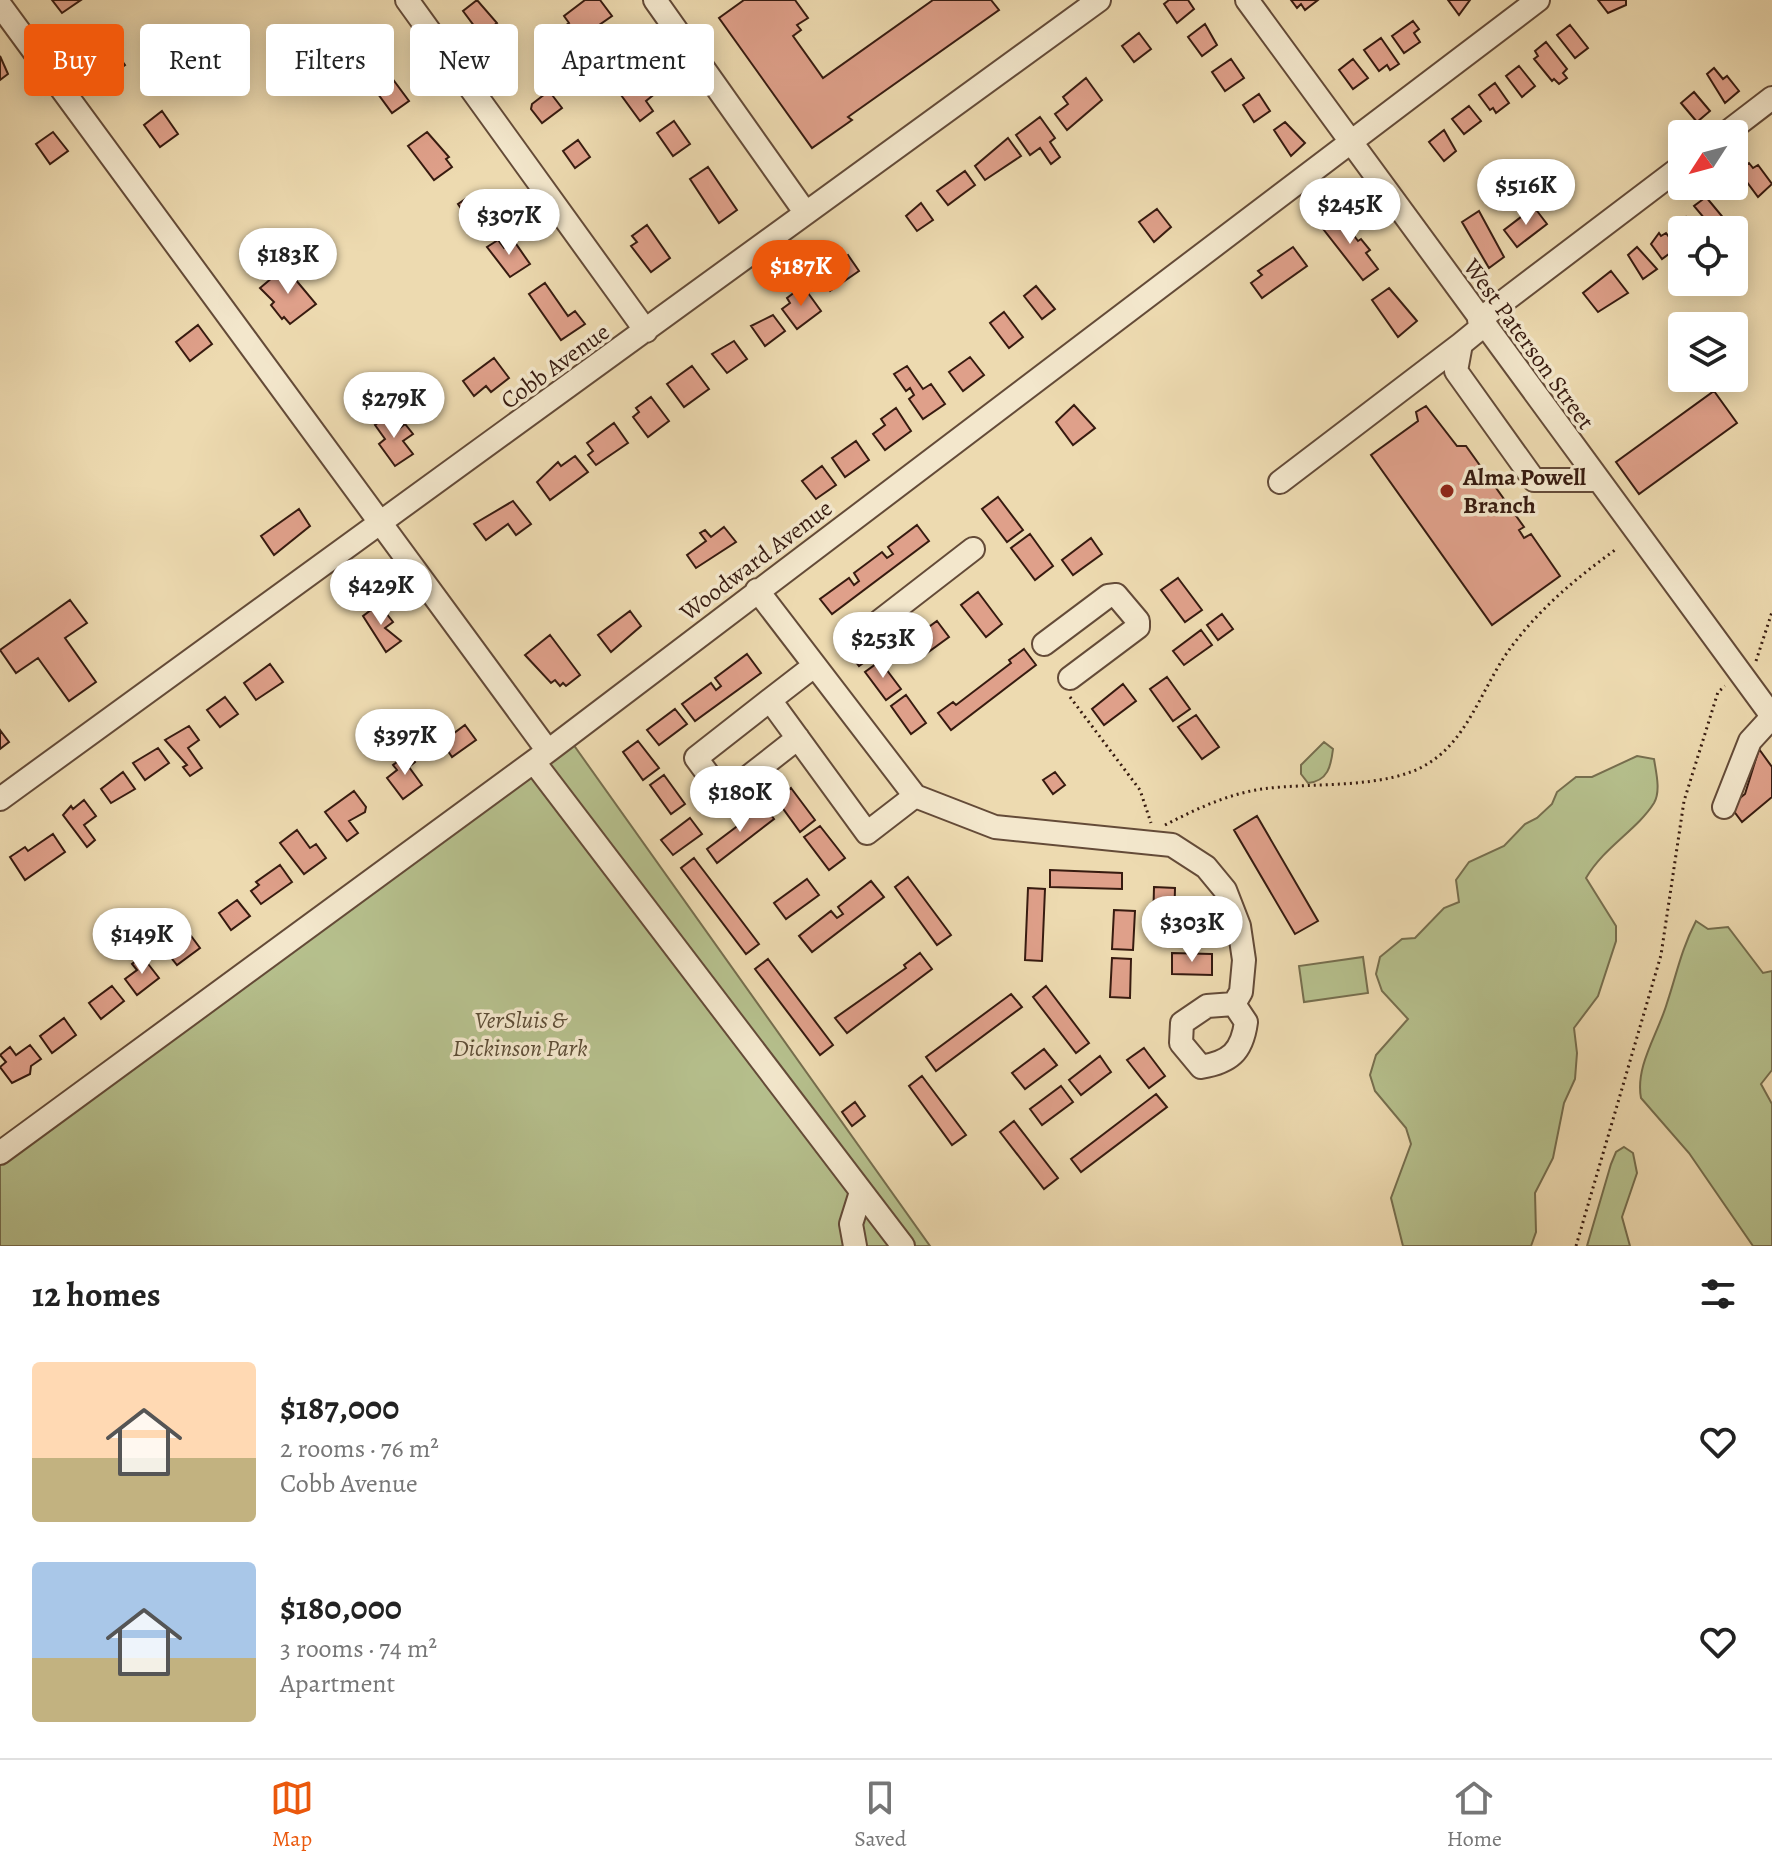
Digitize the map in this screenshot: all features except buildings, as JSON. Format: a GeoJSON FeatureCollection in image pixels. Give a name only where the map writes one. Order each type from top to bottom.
{"type":"FeatureCollection","features":[{"type":"Feature","properties":{"kind":"street"},"geometry":{"type":"LineString","coordinates":[[407,0],[646,331]]}},
{"type":"Feature","properties":{"kind":"street"},"geometry":{"type":"LineString","coordinates":[[655,0],[805,212]]}},
{"type":"Feature","properties":{"kind":"street","name":"Cobb Avenue"},"geometry":{"type":"LineString","coordinates":[[0,799],[1099,0]]}},
{"type":"Feature","properties":{"kind":"street","name":"West Paterson Street"},"geometry":{"type":"LineString","coordinates":[[1247,0],[1772,717]]}},
{"type":"Feature","properties":{"kind":"street","name":"Woodward Avenue"},"geometry":{"type":"LineString","coordinates":[[0,1153],[541,756],[1538,0]]}},
{"type":"Feature","properties":{"kind":"street"},"geometry":{"type":"LineString","coordinates":[[0,5],[382,522],[541,756],[903,1246]]}},
{"type":"Feature","properties":{"kind":"street"},"geometry":{"type":"LineString","coordinates":[[1743,120],[1772,98]]}},
{"type":"Feature","properties":{"kind":"street"},"geometry":{"type":"LineString","coordinates":[[1280,482],[1461,344],[1481,323],[1668,177]]}},
{"type":"Feature","properties":{"kind":"street"},"geometry":{"type":"LineString","coordinates":[[1461,344],[1456,371],[1534,480],[1598,480]]}},
{"type":"Feature","properties":{"kind":"street"},"geometry":{"type":"LineString","coordinates":[[1426,370],[1456,371]]}},
{"type":"Feature","properties":{"kind":"street"},"geometry":{"type":"LineString","coordinates":[[880,621],[973,549]]}},
{"type":"Feature","properties":{"kind":"street"},"geometry":{"type":"LineString","coordinates":[[757,590],[915,796],[995,827],[1159,842],[1195,858],[1225,890],[1237,917],[1244,960],[1241,992],[1234,1004]]}},
{"type":"Feature","properties":{"kind":"street"},"geometry":{"type":"LineString","coordinates":[[1044,644],[1108,596],[1116,595],[1138,621],[1138,627],[1069,687]]}},
{"type":"Feature","properties":{"kind":"street"},"geometry":{"type":"LineString","coordinates":[[798,738],[724,796],[696,758],[814,666]]}},
{"type":"Feature","properties":{"kind":"street"},"geometry":{"type":"LineString","coordinates":[[770,700],[867,833],[915,796]]}},
{"type":"Feature","properties":{"kind":"street"},"geometry":{"type":"LineString","coordinates":[[1724,807],[1750,741],[1772,717]]}},
{"type":"Feature","properties":{"kind":"street"},"geometry":{"type":"LineString","coordinates":[[855,1246],[851,1224],[861,1192]]}},
{"type":"Feature","properties":{"kind":"path"},"geometry":{"type":"LineString","coordinates":[[1158,828],[1212,803],[1245,792],[1375,780],[1427,765],[1455,738],[1502,661],[1538,615],[1567,585],[1615,550]]}},
{"type":"Feature","properties":{"kind":"path"},"geometry":{"type":"LineString","coordinates":[[1576,1246],[1661,955],[1689,780],[1718,692],[1757,660],[1772,612]]}},
{"type":"Feature","properties":{"kind":"path"},"geometry":{"type":"LineString","coordinates":[[1069,687],[1140,790],[1153,835]]}},
{"type":"Feature","properties":{"kind":"green space","name":"VerSluis & Dickinson Park"},"geometry":{"type":"Polygon","coordinates":[[[568,737],[930,1246],[0,1246],[0,1155],[568,737]]]}},
{"type":"Feature","properties":{"kind":"green space"},"geometry":{"type":"Polygon","coordinates":[[[1324,742],[1333,749],[1329,767],[1324,776],[1308,783],[1301,774],[1301,765],[1324,742]]]}},
{"type":"Feature","properties":{"kind":"green space"},"geometry":{"type":"Polygon","coordinates":[[[1637,756],[1654,759],[1656,798],[1647,813],[1602,857],[1586,878],[1616,926],[1616,941],[1598,996],[1574,1028],[1577,1053],[1575,1079],[1564,1103],[1553,1158],[1535,1193],[1536,1232],[1531,1246],[1403,1246],[1391,1198],[1411,1144],[1406,1128],[1375,1091],[1370,1075],[1376,1055],[1408,1019],[1382,991],[1376,974],[1380,957],[1402,939],[1415,938],[1444,908],[1459,902],[1456,880],[1469,862],[1504,846],[1525,824],[1552,804],[1557,792],[1576,777],[1592,777],[1637,756]]]}},
{"type":"Feature","properties":{"kind":"green space"},"geometry":{"type":"Polygon","coordinates":[[[1696,921],[1708,929],[1728,927],[1763,973],[1772,971],[1772,1070],[1761,1084],[1772,1104],[1772,1246],[1753,1246],[1689,1153],[1641,1098],[1644,1062],[1696,921]]]}},
{"type":"Feature","properties":{"kind":"green space"},"geometry":{"type":"Polygon","coordinates":[[[1363,957],[1368,993],[1304,1002],[1299,966],[1363,957]]]}},
{"type":"Feature","properties":{"kind":"green space"},"geometry":{"type":"Polygon","coordinates":[[[1624,1147],[1633,1153],[1637,1173],[1622,1217],[1630,1246],[1587,1246],[1611,1164],[1616,1152],[1624,1147]]]}},
{"type":"Feature","properties":{"kind":"place","name":"Alma Powell Branch"},"geometry":{"type":"Point","coordinates":[1447,491]}}]}
